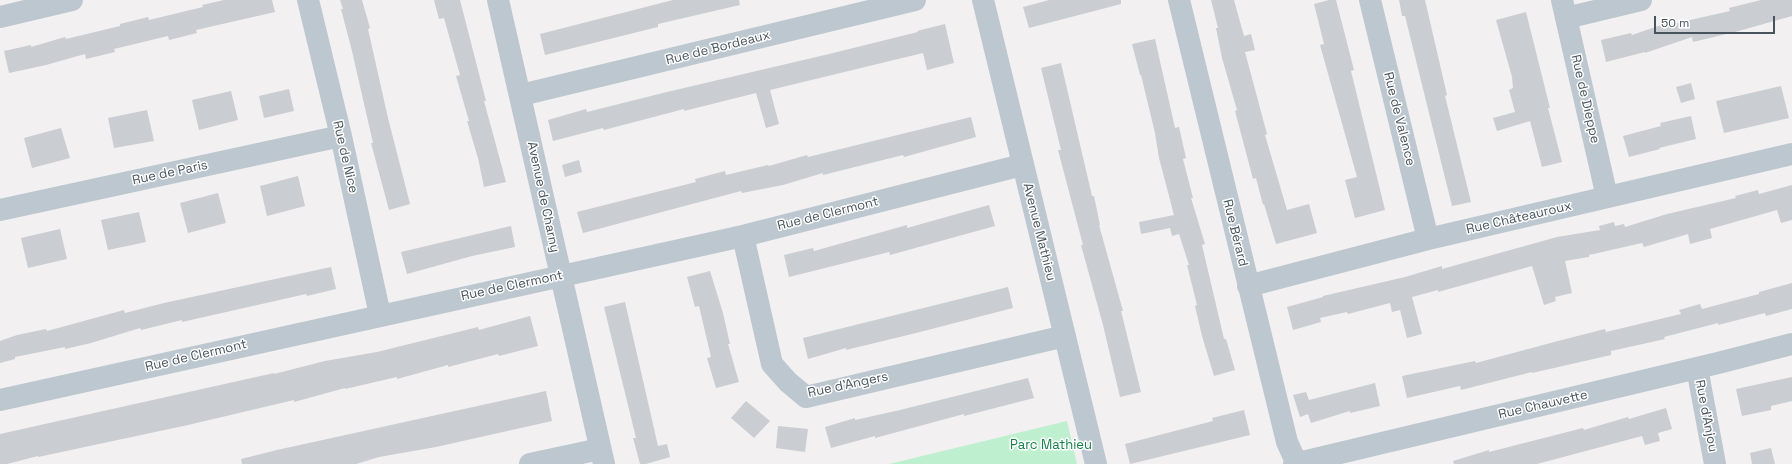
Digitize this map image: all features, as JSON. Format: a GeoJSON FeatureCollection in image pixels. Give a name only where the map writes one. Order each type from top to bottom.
{"type":"FeatureCollection","features":[{"type":"Feature","properties":{"kind":"street"},"geometry":{"type":"LineString","coordinates":[[0,16],[72,0]]}},
{"type":"Feature","properties":{"kind":"street","name":"Rue de Nice"},"geometry":{"type":"LineString","coordinates":[[308,0],[341,136],[380,315]]}},
{"type":"Feature","properties":{"kind":"street","name":"Avenue de Charny"},"geometry":{"type":"LineString","coordinates":[[498,0],[602,456]]}},
{"type":"Feature","properties":{"kind":"street","name":"Rue de Bordeaux"},"geometry":{"type":"LineString","coordinates":[[521,96],[915,0]]}},
{"type":"Feature","properties":{"kind":"street","name":"Avenue Mathieu"},"geometry":{"type":"LineString","coordinates":[[983,0],[1096,464]]}},
{"type":"Feature","properties":{"kind":"street","name":"Rue Bérard"},"geometry":{"type":"LineString","coordinates":[[1179,0],[1287,442],[1296,464]]}},
{"type":"Feature","properties":{"kind":"street","name":"Rue de Valence"},"geometry":{"type":"LineString","coordinates":[[1370,0],[1428,239]]}},
{"type":"Feature","properties":{"kind":"street"},"geometry":{"type":"LineString","coordinates":[[1564,9],[1641,0]]}},
{"type":"Feature","properties":{"kind":"street","name":"Rue de Dieppe"},"geometry":{"type":"LineString","coordinates":[[1564,9],[1607,197]]}},
{"type":"Feature","properties":{"kind":"street","name":"Rue de Paris"},"geometry":{"type":"LineString","coordinates":[[0,210],[341,136]]}},
{"type":"Feature","properties":{"kind":"street","name":"Rue Châteauroux"},"geometry":{"type":"LineString","coordinates":[[1248,286],[1428,239],[1792,154]]}},
{"type":"Feature","properties":{"kind":"street","name":"Rue de Clermont"},"geometry":{"type":"LineString","coordinates":[[0,400],[742,236],[1022,165]]}},
{"type":"Feature","properties":{"kind":"street","name":"Rue d'Angers"},"geometry":{"type":"LineString","coordinates":[[742,236],[772,364],[788,382],[806,397],[1065,336]]}},
{"type":"Feature","properties":{"kind":"street","name":"Rue Chauvette"},"geometry":{"type":"LineString","coordinates":[[1296,464],[1792,344]]}},
{"type":"Feature","properties":{"kind":"street","name":"Rue d'Anjou"},"geometry":{"type":"LineString","coordinates":[[1697,368],[1715,464]]}},
{"type":"Feature","properties":{"kind":"street"},"geometry":{"type":"LineString","coordinates":[[530,464],[602,456]]}},
{"type":"Feature","properties":{"kind":"green space","name":"Parc Mathieu"},"geometry":{"type":"Polygon","coordinates":[[[1067,421],[1077,464],[889,464],[1067,421]]]}},
{"type":"Feature","properties":{"kind":"building"},"geometry":{"type":"Polygon","coordinates":[[[224,0],[272,0],[275,12],[196,30],[197,33],[169,40],[168,36],[114,49],[115,52],[86,59],[85,54],[46,65],[9,73],[4,51],[31,45],[31,47],[65,37],[66,39],[120,26],[120,24],[148,17],[149,20],[203,7],[202,5],[224,0]]]}},
{"type":"Feature","properties":{"kind":"building"},"geometry":{"type":"Polygon","coordinates":[[[340,0],[362,0],[370,28],[368,29],[388,118],[410,204],[389,210],[371,143],[373,143],[340,0]]]}},
{"type":"Feature","properties":{"kind":"building"},"geometry":{"type":"Polygon","coordinates":[[[434,0],[460,0],[486,101],[484,101],[506,182],[484,187],[478,158],[467,121],[469,121],[456,76],[460,75],[444,18],[439,19],[434,0]]]}},
{"type":"Feature","properties":{"kind":"building"},"geometry":{"type":"Polygon","coordinates":[[[673,0],[739,0],[740,5],[658,24],[658,27],[545,55],[540,34],[673,0]]]}},
{"type":"Feature","properties":{"kind":"building"},"geometry":{"type":"Polygon","coordinates":[[[1049,0],[1121,0],[1121,4],[1029,28],[1023,7],[1049,0]]]}},
{"type":"Feature","properties":{"kind":"building"},"geometry":{"type":"Polygon","coordinates":[[[1211,0],[1234,0],[1244,36],[1251,34],[1255,50],[1245,52],[1267,134],[1265,135],[1287,210],[1309,204],[1317,233],[1276,244],[1256,178],[1253,179],[1235,111],[1237,110],[1222,58],[1216,28],[1218,28],[1211,0]]]}},
{"type":"Feature","properties":{"kind":"building"},"geometry":{"type":"Polygon","coordinates":[[[1329,0],[1336,0],[1354,70],[1351,71],[1385,210],[1355,218],[1345,180],[1357,177],[1320,45],[1324,44],[1314,4],[1329,0]]]}},
{"type":"Feature","properties":{"kind":"building"},"geometry":{"type":"Polygon","coordinates":[[[1399,0],[1425,0],[1447,95],[1445,96],[1471,202],[1452,206],[1405,16],[1402,16],[1399,0]]]}},
{"type":"Feature","properties":{"kind":"building"},"geometry":{"type":"Polygon","coordinates":[[[1761,0],[1792,0],[1792,16],[1693,42],[1692,37],[1645,53],[1606,62],[1601,40],[1631,33],[1632,35],[1667,23],[1668,25],[1730,11],[1729,8],[1761,0]]]}},
{"type":"Feature","properties":{"kind":"building"},"geometry":{"type":"Polygon","coordinates":[[[1526,12],[1562,162],[1542,167],[1530,121],[1497,131],[1493,118],[1515,112],[1509,90],[1513,88],[1512,77],[1496,20],[1526,12]]]}},
{"type":"Feature","properties":{"kind":"building"},"geometry":{"type":"Polygon","coordinates":[[[945,24],[954,63],[927,70],[923,53],[770,90],[779,124],[766,128],[756,93],[553,141],[548,120],[586,109],[587,112],[829,54],[945,24]]]}},
{"type":"Feature","properties":{"kind":"building"},"geometry":{"type":"Polygon","coordinates":[[[1155,39],[1175,128],[1179,127],[1186,158],[1183,159],[1193,198],[1191,198],[1205,244],[1202,245],[1224,339],[1226,339],[1235,370],[1214,376],[1195,306],[1197,305],[1187,265],[1189,265],[1179,234],[1172,236],[1170,228],[1141,234],[1139,222],[1174,215],[1159,158],[1155,133],[1141,75],[1132,44],[1155,39]]]}},
{"type":"Feature","properties":{"kind":"building"},"geometry":{"type":"Polygon","coordinates":[[[1061,63],[1092,196],[1094,196],[1099,225],[1123,311],[1121,311],[1141,392],[1120,397],[1058,150],[1061,150],[1041,68],[1061,63]]]}},
{"type":"Feature","properties":{"kind":"building"},"geometry":{"type":"Polygon","coordinates":[[[1691,83],[1695,99],[1681,103],[1676,87],[1691,83]]]}},
{"type":"Feature","properties":{"kind":"building"},"geometry":{"type":"Polygon","coordinates":[[[1781,86],[1789,118],[1724,133],[1716,101],[1781,86]]]}},
{"type":"Feature","properties":{"kind":"building"},"geometry":{"type":"Polygon","coordinates":[[[289,89],[294,111],[264,118],[259,96],[289,89]]]}},
{"type":"Feature","properties":{"kind":"building"},"geometry":{"type":"Polygon","coordinates":[[[231,91],[238,120],[199,130],[192,100],[231,91]]]}},
{"type":"Feature","properties":{"kind":"building"},"geometry":{"type":"Polygon","coordinates":[[[147,110],[154,141],[114,148],[108,118],[147,110]]]}},
{"type":"Feature","properties":{"kind":"building"},"geometry":{"type":"Polygon","coordinates":[[[1691,116],[1696,139],[1629,157],[1623,136],[1661,126],[1660,123],[1691,116]]]}},
{"type":"Feature","properties":{"kind":"building"},"geometry":{"type":"Polygon","coordinates":[[[971,117],[976,137],[904,157],[903,155],[823,175],[823,173],[783,185],[742,193],[741,191],[583,233],[577,212],[696,182],[695,179],[725,171],[726,175],[769,166],[807,155],[808,157],[971,117]]]}},
{"type":"Feature","properties":{"kind":"building"},"geometry":{"type":"Polygon","coordinates":[[[61,128],[70,158],[32,168],[24,138],[61,128]]]}},
{"type":"Feature","properties":{"kind":"building"},"geometry":{"type":"Polygon","coordinates":[[[579,160],[582,172],[565,177],[562,165],[579,160]]]}},
{"type":"Feature","properties":{"kind":"building"},"geometry":{"type":"Polygon","coordinates":[[[298,176],[305,206],[267,216],[260,186],[298,176]]]}},
{"type":"Feature","properties":{"kind":"building"},"geometry":{"type":"Polygon","coordinates":[[[1792,185],[1792,220],[1781,223],[1777,210],[1710,229],[1712,238],[1690,244],[1688,234],[1644,247],[1642,243],[1589,255],[1589,257],[1565,261],[1572,293],[1555,297],[1556,301],[1544,305],[1532,266],[1438,292],[1438,290],[1412,297],[1422,334],[1407,338],[1400,310],[1392,312],[1390,303],[1348,314],[1347,312],[1320,318],[1321,322],[1293,330],[1287,307],[1323,296],[1405,277],[1442,266],[1442,269],[1557,237],[1600,230],[1599,226],[1614,222],[1615,226],[1624,224],[1625,227],[1667,214],[1736,198],[1735,196],[1758,190],[1759,194],[1792,185]]]}},
{"type":"Feature","properties":{"kind":"building"},"geometry":{"type":"Polygon","coordinates":[[[218,193],[226,223],[188,233],[180,203],[218,193]]]}},
{"type":"Feature","properties":{"kind":"building"},"geometry":{"type":"Polygon","coordinates":[[[989,205],[995,226],[890,255],[889,252],[789,277],[784,255],[813,248],[814,251],[907,225],[907,228],[989,205]]]}},
{"type":"Feature","properties":{"kind":"building"},"geometry":{"type":"Polygon","coordinates":[[[139,212],[146,242],[108,250],[101,220],[139,212]]]}},
{"type":"Feature","properties":{"kind":"building"},"geometry":{"type":"Polygon","coordinates":[[[511,226],[515,247],[472,256],[407,274],[401,252],[511,226]]]}},
{"type":"Feature","properties":{"kind":"building"},"geometry":{"type":"Polygon","coordinates":[[[60,229],[67,259],[28,268],[21,238],[60,229]]]}},
{"type":"Feature","properties":{"kind":"building"},"geometry":{"type":"Polygon","coordinates":[[[331,267],[336,289],[307,296],[306,294],[182,322],[182,320],[141,330],[140,328],[91,343],[15,357],[15,359],[0,363],[0,341],[17,335],[46,329],[47,331],[124,310],[125,313],[164,303],[331,267]]]}},
{"type":"Feature","properties":{"kind":"building"},"geometry":{"type":"Polygon","coordinates":[[[710,271],[723,313],[730,344],[728,344],[739,382],[716,388],[707,358],[711,357],[699,306],[695,307],[687,277],[710,271]]]}},
{"type":"Feature","properties":{"kind":"building"},"geometry":{"type":"Polygon","coordinates":[[[1792,283],[1792,309],[1766,316],[1765,313],[1718,325],[1718,323],[1664,337],[1665,339],[1611,351],[1611,355],[1532,372],[1461,390],[1460,386],[1407,398],[1402,376],[1475,361],[1476,363],[1605,329],[1606,332],[1681,314],[1679,310],[1700,304],[1702,309],[1759,294],[1759,292],[1792,283]]]}},
{"type":"Feature","properties":{"kind":"building"},"geometry":{"type":"Polygon","coordinates":[[[1008,287],[1013,308],[846,350],[846,348],[808,359],[803,338],[1008,287]]]}},
{"type":"Feature","properties":{"kind":"building"},"geometry":{"type":"Polygon","coordinates":[[[625,302],[658,446],[667,444],[670,457],[646,464],[640,464],[633,438],[636,438],[604,307],[625,302]]]}},
{"type":"Feature","properties":{"kind":"building"},"geometry":{"type":"Polygon","coordinates":[[[530,316],[538,346],[499,356],[498,354],[448,367],[448,365],[397,379],[397,377],[345,388],[294,402],[294,400],[188,425],[38,456],[7,464],[0,464],[0,434],[274,374],[325,361],[377,352],[478,327],[479,330],[530,316]]]}},
{"type":"Feature","properties":{"kind":"building"},"geometry":{"type":"Polygon","coordinates":[[[1792,377],[1792,401],[1771,406],[1771,410],[1742,416],[1736,389],[1792,377]]]}},
{"type":"Feature","properties":{"kind":"building"},"geometry":{"type":"Polygon","coordinates":[[[1028,378],[1034,398],[964,416],[964,414],[875,438],[875,436],[831,448],[825,427],[855,418],[855,420],[900,410],[1028,378]]]}},
{"type":"Feature","properties":{"kind":"building"},"geometry":{"type":"Polygon","coordinates":[[[1375,383],[1380,406],[1350,413],[1350,411],[1311,423],[1308,414],[1300,417],[1293,395],[1306,392],[1309,400],[1375,383]]]}},
{"type":"Feature","properties":{"kind":"building"},"geometry":{"type":"Polygon","coordinates":[[[546,391],[552,421],[436,447],[379,457],[356,464],[242,464],[241,459],[277,450],[546,391]]]}},
{"type":"Feature","properties":{"kind":"building"},"geometry":{"type":"Polygon","coordinates":[[[746,401],[770,421],[754,438],[731,418],[746,401]]]}},
{"type":"Feature","properties":{"kind":"building"},"geometry":{"type":"Polygon","coordinates":[[[1666,408],[1672,429],[1658,433],[1660,441],[1645,445],[1642,436],[1537,464],[1454,464],[1453,461],[1489,450],[1489,452],[1583,428],[1584,430],[1666,408]]]}},
{"type":"Feature","properties":{"kind":"building"},"geometry":{"type":"Polygon","coordinates":[[[1244,410],[1250,435],[1130,464],[1125,444],[1213,421],[1212,418],[1244,410]]]}},
{"type":"Feature","properties":{"kind":"building"},"geometry":{"type":"Polygon","coordinates":[[[778,426],[808,429],[805,452],[776,448],[778,426]]]}},
{"type":"Feature","properties":{"kind":"building"},"geometry":{"type":"Polygon","coordinates":[[[1771,448],[1775,464],[1752,464],[1750,453],[1771,448]]]}}]}
